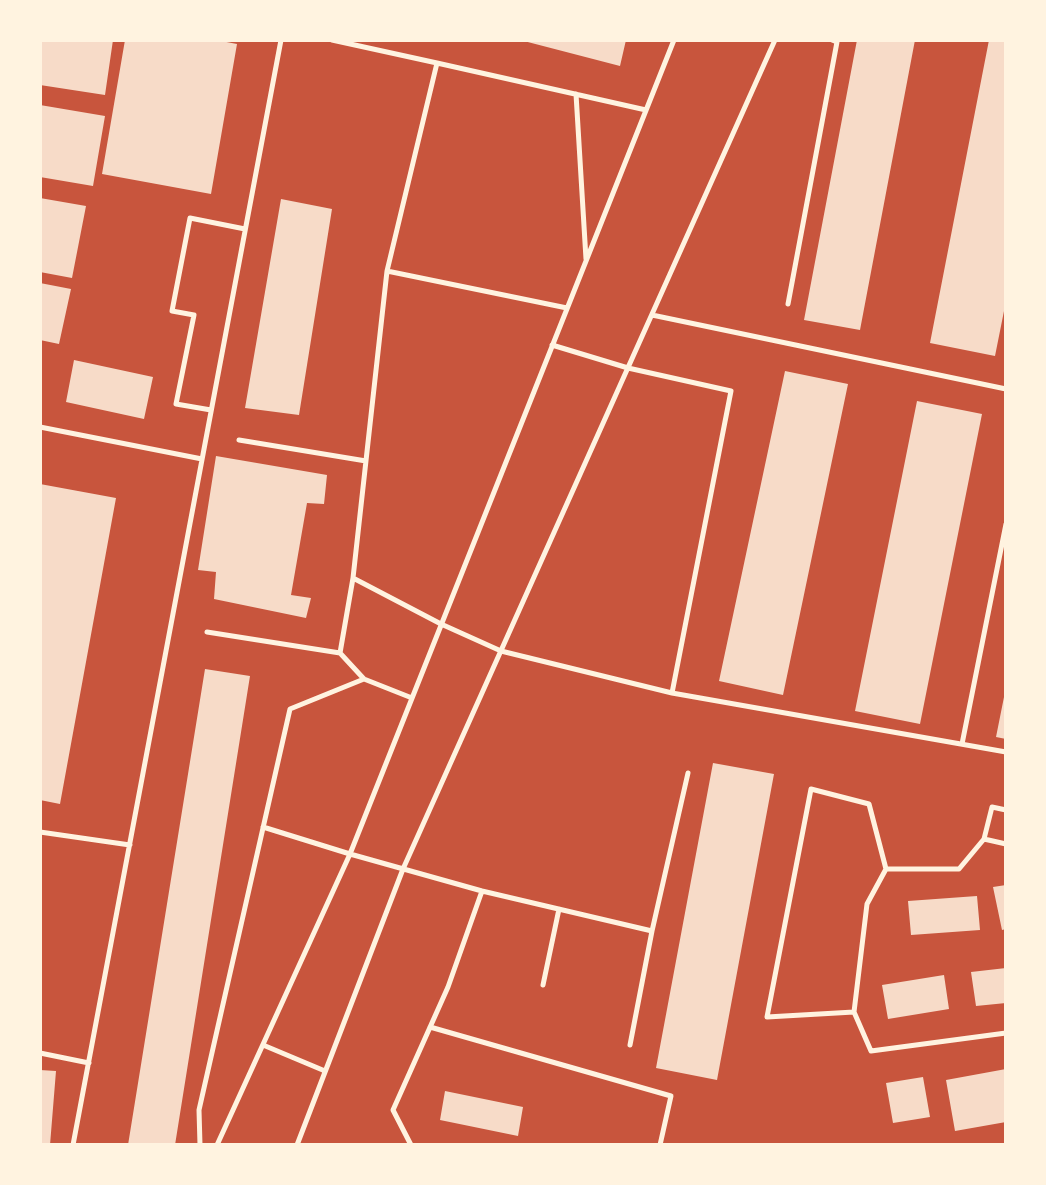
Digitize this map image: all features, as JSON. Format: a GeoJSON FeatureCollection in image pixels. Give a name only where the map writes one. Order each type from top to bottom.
{"type":"FeatureCollection","features":[{"type":"Feature","properties":{"kind":"lane"},"geometry":{"type":"LineString","coordinates":[[73,1145],[281,40]]}},
{"type":"Feature","properties":{"kind":"lane"},"geometry":{"type":"LineString","coordinates":[[331,40],[646,110]]}},
{"type":"Feature","properties":{"kind":"lane"},"geometry":{"type":"LineString","coordinates":[[217,1145],[350,854],[674,40]]}},
{"type":"Feature","properties":{"kind":"lane"},"geometry":{"type":"LineString","coordinates":[[297,1145],[403,869],[775,40]]}},
{"type":"Feature","properties":{"kind":"lane"},"geometry":{"type":"LineString","coordinates":[[788,304],[837,42],[832,40]]}},
{"type":"Feature","properties":{"kind":"lane"},"geometry":{"type":"LineString","coordinates":[[340,653],[352,578],[387,271],[438,63]]}},
{"type":"Feature","properties":{"kind":"lane"},"geometry":{"type":"LineString","coordinates":[[576,94],[586,261]]}},
{"type":"Feature","properties":{"kind":"lane"},"geometry":{"type":"LineString","coordinates":[[211,410],[176,404],[194,315],[172,311],[190,218],[245,229]]}},
{"type":"Feature","properties":{"kind":"lane"},"geometry":{"type":"LineString","coordinates":[[387,271],[567,308]]}},
{"type":"Feature","properties":{"kind":"lane"},"geometry":{"type":"LineString","coordinates":[[652,315],[1006,389]]}},
{"type":"Feature","properties":{"kind":"lane"},"geometry":{"type":"LineString","coordinates":[[552,345],[628,368],[731,391],[672,694]]}},
{"type":"Feature","properties":{"kind":"lane"},"geometry":{"type":"LineString","coordinates":[[40,427],[202,459]]}},
{"type":"Feature","properties":{"kind":"lane"},"geometry":{"type":"LineString","coordinates":[[239,440],[366,461]]}},
{"type":"Feature","properties":{"kind":"lane"},"geometry":{"type":"LineString","coordinates":[[962,744],[1006,524]]}},
{"type":"Feature","properties":{"kind":"lane"},"geometry":{"type":"LineString","coordinates":[[352,578],[441,624],[501,651],[672,694],[1006,752]]}},
{"type":"Feature","properties":{"kind":"lane"},"geometry":{"type":"LineString","coordinates":[[207,632],[340,653],[363,679],[412,698]]}},
{"type":"Feature","properties":{"kind":"lane"},"geometry":{"type":"LineString","coordinates":[[200,1145],[199,1110],[290,709],[363,679]]}},
{"type":"Feature","properties":{"kind":"lane"},"geometry":{"type":"LineString","coordinates":[[630,1045],[652,931],[688,773]]}},
{"type":"Feature","properties":{"kind":"lane"},"geometry":{"type":"LineString","coordinates":[[855,1012],[767,1017],[811,789],[869,804],[886,869],[867,904],[855,1012],[871,1051],[1006,1033]]}},
{"type":"Feature","properties":{"kind":"lane"},"geometry":{"type":"LineString","coordinates":[[886,869],[959,869],[984,839],[992,807],[1006,810]]}},
{"type":"Feature","properties":{"kind":"lane"},"geometry":{"type":"LineString","coordinates":[[264,827],[482,891],[652,931]]}},
{"type":"Feature","properties":{"kind":"lane"},"geometry":{"type":"LineString","coordinates":[[40,832],[130,845]]}},
{"type":"Feature","properties":{"kind":"lane"},"geometry":{"type":"LineString","coordinates":[[984,839],[1006,844]]}},
{"type":"Feature","properties":{"kind":"lane"},"geometry":{"type":"LineString","coordinates":[[411,1145],[393,1110],[448,987],[482,891]]}},
{"type":"Feature","properties":{"kind":"lane"},"geometry":{"type":"LineString","coordinates":[[543,985],[559,909]]}},
{"type":"Feature","properties":{"kind":"lane"},"geometry":{"type":"LineString","coordinates":[[430,1027],[671,1096],[660,1145]]}},
{"type":"Feature","properties":{"kind":"lane"},"geometry":{"type":"LineString","coordinates":[[263,1045],[325,1071]]}},
{"type":"Feature","properties":{"kind":"lane"},"geometry":{"type":"LineString","coordinates":[[40,1053],[89,1063]]}},
{"type":"Feature","properties":{"kind":"building"},"geometry":{"type":"Polygon","coordinates":[[[40,40],[113,40],[105,95],[40,85],[40,40]]]}},
{"type":"Feature","properties":{"kind":"building"},"geometry":{"type":"Polygon","coordinates":[[[125,40],[216,40],[237,44],[211,194],[102,174],[125,40]]]}},
{"type":"Feature","properties":{"kind":"building"},"geometry":{"type":"Polygon","coordinates":[[[520,40],[626,40],[620,66],[520,40]]]}},
{"type":"Feature","properties":{"kind":"building"},"geometry":{"type":"Polygon","coordinates":[[[857,40],[915,40],[860,330],[804,320],[857,40]]]}},
{"type":"Feature","properties":{"kind":"building"},"geometry":{"type":"Polygon","coordinates":[[[989,40],[1006,42],[1006,301],[995,356],[930,343],[989,40]]]}},
{"type":"Feature","properties":{"kind":"building"},"geometry":{"type":"Polygon","coordinates":[[[40,105],[105,116],[93,186],[40,177],[40,105]]]}},
{"type":"Feature","properties":{"kind":"building"},"geometry":{"type":"Polygon","coordinates":[[[40,198],[86,206],[72,278],[40,272],[40,198]]]}},
{"type":"Feature","properties":{"kind":"building"},"geometry":{"type":"Polygon","coordinates":[[[281,199],[332,209],[299,415],[245,408],[281,199]]]}},
{"type":"Feature","properties":{"kind":"building"},"geometry":{"type":"Polygon","coordinates":[[[40,283],[71,289],[59,344],[40,340],[40,283]]]}},
{"type":"Feature","properties":{"kind":"building"},"geometry":{"type":"Polygon","coordinates":[[[74,360],[153,377],[144,419],[66,402],[74,360]]]}},
{"type":"Feature","properties":{"kind":"building"},"geometry":{"type":"Polygon","coordinates":[[[785,371],[848,384],[783,695],[719,681],[785,371]]]}},
{"type":"Feature","properties":{"kind":"building"},"geometry":{"type":"Polygon","coordinates":[[[917,401],[982,414],[920,724],[855,711],[917,401]]]}},
{"type":"Feature","properties":{"kind":"building"},"geometry":{"type":"Polygon","coordinates":[[[216,456],[327,475],[324,504],[307,503],[291,595],[311,598],[306,618],[214,599],[216,572],[198,570],[216,456]]]}},
{"type":"Feature","properties":{"kind":"building"},"geometry":{"type":"Polygon","coordinates":[[[40,484],[116,498],[60,804],[40,800],[40,484]]]}},
{"type":"Feature","properties":{"kind":"building"},"geometry":{"type":"Polygon","coordinates":[[[205,669],[250,676],[175,1145],[128,1145],[205,669]]]}},
{"type":"Feature","properties":{"kind":"building"},"geometry":{"type":"Polygon","coordinates":[[[1006,692],[1006,739],[996,737],[1006,692]]]}},
{"type":"Feature","properties":{"kind":"building"},"geometry":{"type":"Polygon","coordinates":[[[713,763],[774,774],[717,1080],[656,1068],[713,763]]]}},
{"type":"Feature","properties":{"kind":"building"},"geometry":{"type":"Polygon","coordinates":[[[1006,885],[1006,929],[1002,930],[993,887],[1006,885]]]}},
{"type":"Feature","properties":{"kind":"building"},"geometry":{"type":"Polygon","coordinates":[[[977,896],[980,930],[911,935],[908,901],[977,896]]]}},
{"type":"Feature","properties":{"kind":"building"},"geometry":{"type":"Polygon","coordinates":[[[1006,968],[1006,1003],[976,1006],[971,972],[1006,968]]]}},
{"type":"Feature","properties":{"kind":"building"},"geometry":{"type":"Polygon","coordinates":[[[944,975],[949,1009],[888,1019],[882,985],[944,975]]]}},
{"type":"Feature","properties":{"kind":"building"},"geometry":{"type":"Polygon","coordinates":[[[1006,1069],[1006,1122],[955,1131],[946,1080],[1006,1069]]]}},
{"type":"Feature","properties":{"kind":"building"},"geometry":{"type":"Polygon","coordinates":[[[40,1070],[56,1071],[50,1145],[40,1145],[40,1070]]]}},
{"type":"Feature","properties":{"kind":"building"},"geometry":{"type":"Polygon","coordinates":[[[923,1077],[930,1117],[893,1123],[886,1083],[923,1077]]]}},
{"type":"Feature","properties":{"kind":"building"},"geometry":{"type":"Polygon","coordinates":[[[445,1091],[523,1107],[518,1136],[440,1120],[445,1091]]]}}]}
